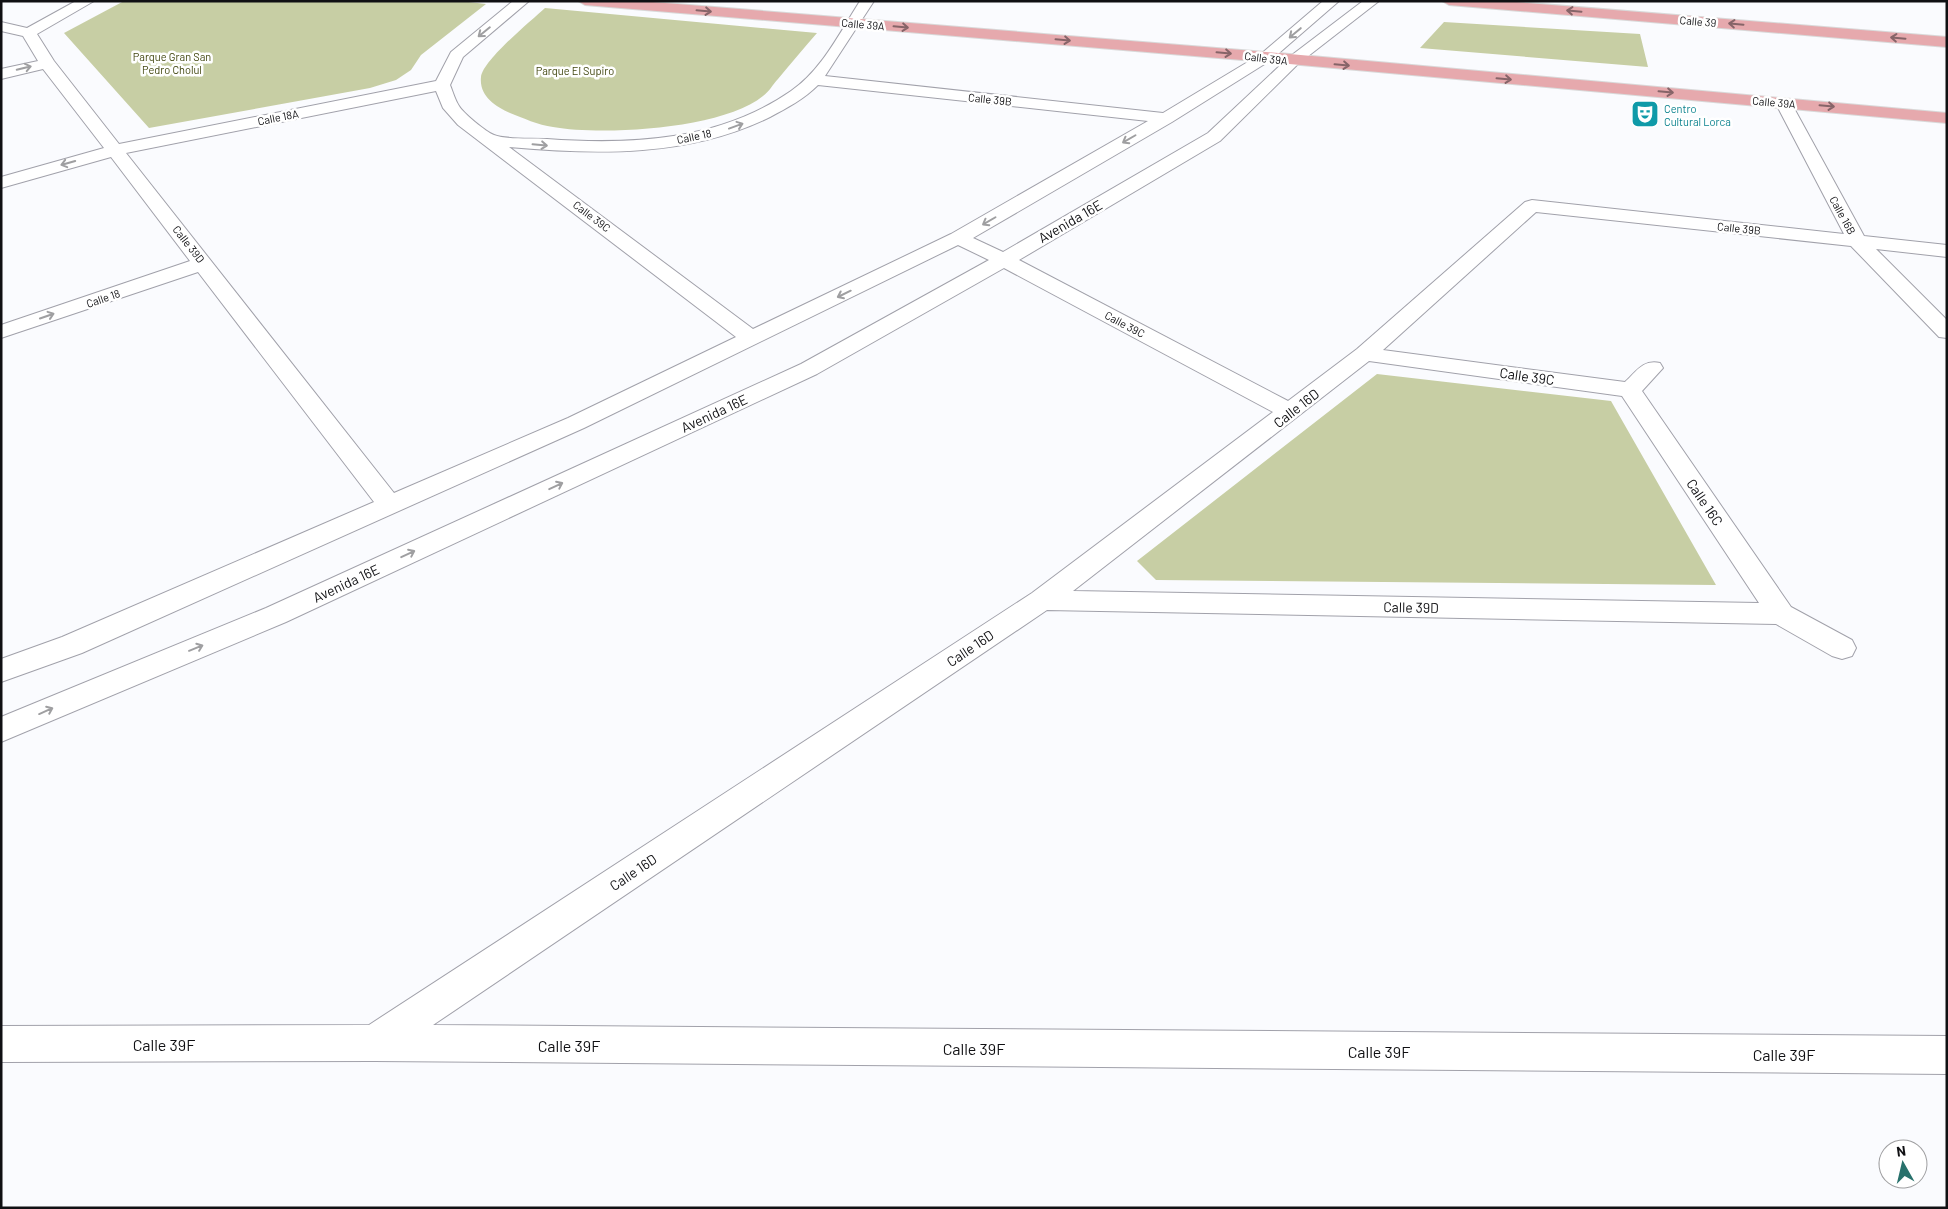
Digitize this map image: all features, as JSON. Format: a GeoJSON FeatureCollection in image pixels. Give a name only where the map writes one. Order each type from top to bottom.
{"type":"FeatureCollection","features":[{"type":"Feature","properties":{"kind":"main road","name":"Calle 39A"},"geometry":{"type":"LineString","coordinates":[[585,1],[1266,57],[1293,61],[1783,102],[1947,118]]}},
{"type":"Feature","properties":{"kind":"main road","name":"Calle 39"},"geometry":{"type":"LineString","coordinates":[[1449,1],[1947,42]]}},
{"type":"Feature","properties":{"kind":"street"},"geometry":{"type":"LineString","coordinates":[[1,26],[29,33],[88,1]]}},
{"type":"Feature","properties":{"kind":"street"},"geometry":{"type":"LineString","coordinates":[[442,85],[456,55],[522,1]]}},
{"type":"Feature","properties":{"kind":"street","name":"Calle 18"},"geometry":{"type":"LineString","coordinates":[[492,140],[596,147],[647,144],[691,138],[732,128],[764,115],[793,97],[814,80],[867,1]]}},
{"type":"Feature","properties":{"kind":"street"},"geometry":{"type":"LineString","coordinates":[[1,672],[81,641],[576,423],[753,339],[958,238],[1166,118],[1266,57],[1332,1]]}},
{"type":"Feature","properties":{"kind":"street","name":"Avenida 16E"},"geometry":{"type":"LineString","coordinates":[[1,730],[276,615],[809,369],[1004,260],[1214,137],[1293,61],[1372,1]]}},
{"type":"Feature","properties":{"kind":"street","name":"Calle 39D"},"geometry":{"type":"LineString","coordinates":[[29,33],[47,62],[391,506]]}},
{"type":"Feature","properties":{"kind":"street"},"geometry":{"type":"LineString","coordinates":[[1,74],[47,62]]}},
{"type":"Feature","properties":{"kind":"street","name":"Calle 39B"},"geometry":{"type":"LineString","coordinates":[[814,80],[1166,118]]}},
{"type":"Feature","properties":{"kind":"street","name":"Calle 39C"},"geometry":{"type":"LineString","coordinates":[[442,85],[452,108],[464,121],[492,140],[753,339]]}},
{"type":"Feature","properties":{"kind":"street","name":"Calle 18A"},"geometry":{"type":"LineString","coordinates":[[1,183],[115,150],[442,85]]}},
{"type":"Feature","properties":{"kind":"street","name":"Calle 16B"},"geometry":{"type":"LineString","coordinates":[[1783,102],[1857,241],[1947,332]]}},
{"type":"Feature","properties":{"kind":"street","name":"Calle 39B"},"geometry":{"type":"LineString","coordinates":[[1532,206],[1947,250]]}},
{"type":"Feature","properties":{"kind":"street","name":"Calle 16D"},"geometry":{"type":"LineString","coordinates":[[374,1044],[1042,600],[1366,354],[1532,206]]}},
{"type":"Feature","properties":{"kind":"street","name":"Calle 39C"},"geometry":{"type":"LineString","coordinates":[[958,238],[1004,260],[1291,412]]}},
{"type":"Feature","properties":{"kind":"street","name":"Calle 18"},"geometry":{"type":"LineString","coordinates":[[1,332],[204,264]]}},
{"type":"Feature","properties":{"kind":"street","name":"Calle 39C"},"geometry":{"type":"LineString","coordinates":[[1366,354],[1630,390]]}},
{"type":"Feature","properties":{"kind":"street"},"geometry":{"type":"LineString","coordinates":[[1630,390],[1652,368]]}},
{"type":"Feature","properties":{"kind":"street","name":"Calle 16C"},"geometry":{"type":"LineString","coordinates":[[1630,390],[1781,614]]}},
{"type":"Feature","properties":{"kind":"street","name":"Calle 39D"},"geometry":{"type":"LineString","coordinates":[[1042,600],[1781,614]]}},
{"type":"Feature","properties":{"kind":"street"},"geometry":{"type":"LineString","coordinates":[[1781,614],[1842,648]]}},
{"type":"Feature","properties":{"kind":"street","name":"Calle 39F"},"geometry":{"type":"LineString","coordinates":[[1,1044],[374,1044],[1947,1055]]}},
{"type":"Feature","properties":{"kind":"green space","name":"Parque Gran San Pedro Cholul"},"geometry":{"type":"Polygon","coordinates":[[[124,1],[460,1],[486,4],[421,55],[411,70],[396,80],[370,88],[149,128],[64,33],[124,1]]]}},
{"type":"Feature","properties":{"kind":"green space","name":"Parque El Supiro"},"geometry":{"type":"Polygon","coordinates":[[[545,8],[817,33],[767,92],[745,107],[692,123],[631,130],[575,130],[542,125],[510,113],[489,100],[481,84],[484,70],[498,51],[545,8]]]}},
{"type":"Feature","properties":{"kind":"green space"},"geometry":{"type":"Polygon","coordinates":[[[1444,22],[1640,34],[1648,67],[1420,48],[1444,22]]]}},
{"type":"Feature","properties":{"kind":"green space"},"geometry":{"type":"Polygon","coordinates":[[[1377,374],[1611,401],[1716,585],[1156,580],[1137,561],[1377,374]]]}},
{"type":"Feature","properties":{"kind":"place","name":"Centro Cultural Lorca"},"geometry":{"type":"Point","coordinates":[1645,114]}}]}
